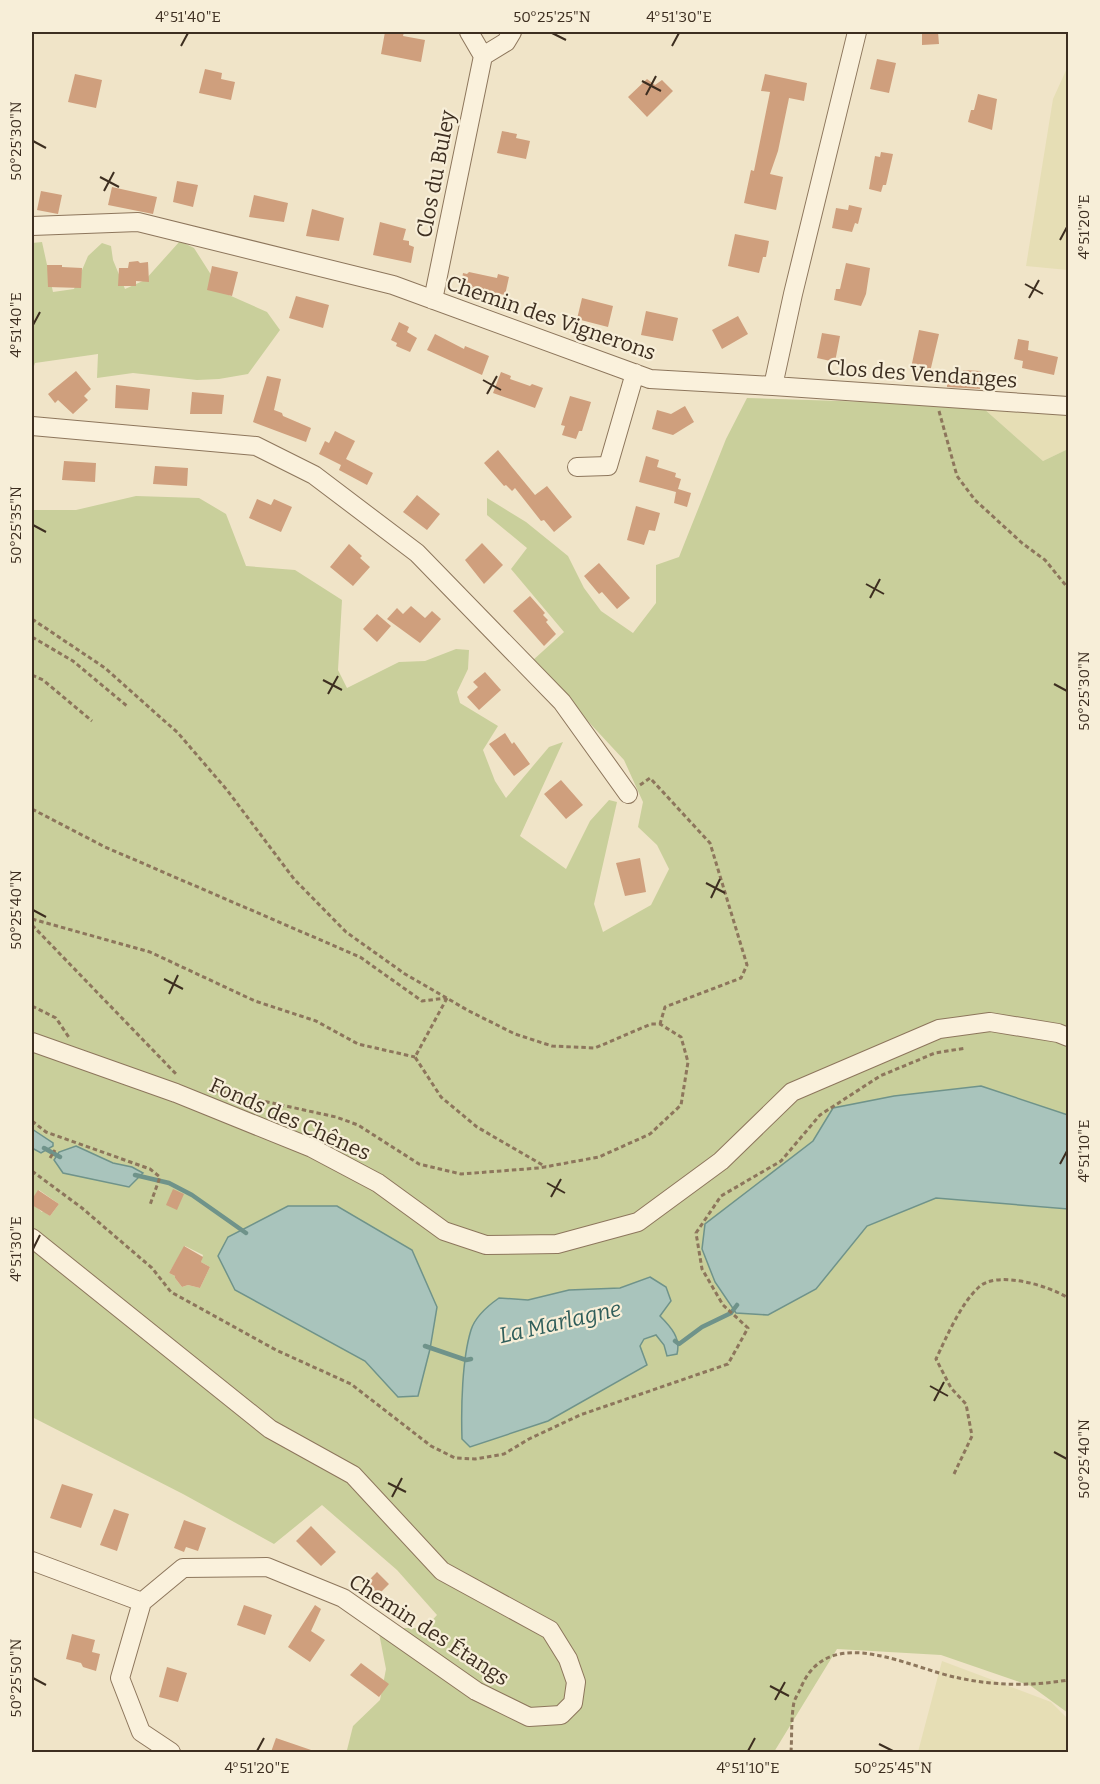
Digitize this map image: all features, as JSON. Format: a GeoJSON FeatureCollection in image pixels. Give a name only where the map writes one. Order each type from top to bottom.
{"type":"FeatureCollection","features":[{"type":"Feature","properties":{"kind":"street"},"geometry":{"type":"LineString","coordinates":[[469,32],[483,56],[506,42],[512,32]]}},
{"type":"Feature","properties":{"kind":"street"},"geometry":{"type":"LineString","coordinates":[[773,386],[857,32]]}},
{"type":"Feature","properties":{"kind":"street","name":"Clos du Buley"},"geometry":{"type":"LineString","coordinates":[[433,300],[483,56]]}},
{"type":"Feature","properties":{"kind":"street","name":"Chemin des Vignerons"},"geometry":{"type":"LineString","coordinates":[[32,226],[138,222],[393,285],[650,379],[773,386]]}},
{"type":"Feature","properties":{"kind":"street"},"geometry":{"type":"LineString","coordinates":[[577,467],[608,466],[635,373]]}},
{"type":"Feature","properties":{"kind":"street","name":"Clos des Vendanges"},"geometry":{"type":"LineString","coordinates":[[773,386],[1068,406]]}},
{"type":"Feature","properties":{"kind":"street"},"geometry":{"type":"LineString","coordinates":[[32,426],[256,446],[314,476],[417,553],[562,702],[628,794]]}},
{"type":"Feature","properties":{"kind":"street","name":"Fonds des Chênes"},"geometry":{"type":"LineString","coordinates":[[32,1042],[176,1093],[312,1148],[378,1183],[444,1231],[486,1245],[557,1244],[638,1222],[721,1161],[792,1092],[939,1029],[990,1022],[1058,1033],[1068,1037]]}},
{"type":"Feature","properties":{"kind":"street","name":"Chemin des Étangs"},"geometry":{"type":"LineString","coordinates":[[32,1238],[270,1429],[352,1475],[442,1571],[550,1630],[568,1659],[576,1682],[573,1703],[561,1716],[529,1717],[476,1691],[343,1598],[267,1567],[183,1568],[142,1602]]}},
{"type":"Feature","properties":{"kind":"street"},"geometry":{"type":"LineString","coordinates":[[32,1561],[142,1602],[120,1678],[141,1732],[171,1752]]}},
{"type":"Feature","properties":{"kind":"path"},"geometry":{"type":"LineString","coordinates":[[935,398],[957,476],[975,500],[1022,543],[1045,560],[1068,588]]}},
{"type":"Feature","properties":{"kind":"path"},"geometry":{"type":"LineString","coordinates":[[32,619],[105,668],[178,733],[226,790],[294,879],[346,932],[405,974],[514,1034],[552,1046],[595,1048],[651,1024],[660,1024],[681,1037],[688,1062],[681,1105],[650,1134],[599,1157],[546,1167],[461,1174],[419,1164],[358,1125],[336,1117],[207,1088]]}},
{"type":"Feature","properties":{"kind":"path"},"geometry":{"type":"LineString","coordinates":[[32,637],[73,661],[127,706]]}},
{"type":"Feature","properties":{"kind":"path"},"geometry":{"type":"LineString","coordinates":[[32,675],[43,680],[92,721]]}},
{"type":"Feature","properties":{"kind":"path"},"geometry":{"type":"LineString","coordinates":[[628,794],[650,778],[710,843],[747,965],[741,978],[665,1007],[660,1024]]}},
{"type":"Feature","properties":{"kind":"path"},"geometry":{"type":"LineString","coordinates":[[32,809],[105,847],[360,957],[422,1001],[447,998]]}},
{"type":"Feature","properties":{"kind":"path"},"geometry":{"type":"LineString","coordinates":[[32,919],[150,952],[255,1002],[316,1021],[358,1044],[416,1057],[441,1097],[477,1127],[546,1167]]}},
{"type":"Feature","properties":{"kind":"path"},"geometry":{"type":"LineString","coordinates":[[32,925],[184,1083],[176,1093]]}},
{"type":"Feature","properties":{"kind":"path"},"geometry":{"type":"LineString","coordinates":[[416,1057],[447,998]]}},
{"type":"Feature","properties":{"kind":"path"},"geometry":{"type":"LineString","coordinates":[[32,1006],[57,1018],[85,1061]]}},
{"type":"Feature","properties":{"kind":"path"},"geometry":{"type":"LineString","coordinates":[[32,1171],[82,1208],[152,1268],[171,1292],[276,1350],[351,1384],[431,1446],[455,1458],[475,1459],[504,1454],[580,1415],[728,1364],[748,1328],[724,1306],[702,1269],[696,1233],[721,1196],[781,1161],[820,1114],[880,1076],[935,1053],[966,1048]]}},
{"type":"Feature","properties":{"kind":"path"},"geometry":{"type":"LineString","coordinates":[[32,1121],[46,1132],[150,1169],[160,1177],[150,1205]]}},
{"type":"Feature","properties":{"kind":"path"},"geometry":{"type":"LineString","coordinates":[[50,1158],[55,1150]]}},
{"type":"Feature","properties":{"kind":"path"},"geometry":{"type":"LineString","coordinates":[[954,1474],[972,1436],[966,1404],[951,1389],[936,1359],[955,1320],[980,1285],[1001,1280],[1030,1282],[1058,1291],[1068,1298]]}},
{"type":"Feature","properties":{"kind":"path"},"geometry":{"type":"LineString","coordinates":[[791,1752],[795,1701],[806,1676],[820,1661],[843,1653],[860,1652],[889,1658],[935,1673],[988,1682],[1017,1685],[1068,1680]]}},
{"type":"Feature","properties":{"kind":"shaded area"},"geometry":{"type":"Polygon","coordinates":[[[1068,66],[1068,270],[1026,266],[1053,99],[1068,66]]]}},
{"type":"Feature","properties":{"kind":"shaded area"},"geometry":{"type":"Polygon","coordinates":[[[974,400],[1068,406],[1068,449],[1043,461],[974,400]]]}},
{"type":"Feature","properties":{"kind":"shaded area"},"geometry":{"type":"Polygon","coordinates":[[[942,1661],[1051,1702],[1068,1719],[1068,1752],[918,1752],[942,1661]]]}},
{"type":"Feature","properties":{"kind":"green space"},"geometry":{"type":"Polygon","coordinates":[[[180,241],[194,248],[222,292],[267,312],[280,330],[248,374],[197,380],[133,373],[97,378],[98,354],[35,363],[32,372],[32,243],[42,242],[53,292],[74,289],[88,256],[102,243],[111,246],[113,260],[125,289],[145,280],[180,241]]]}},
{"type":"Feature","properties":{"kind":"green space"},"geometry":{"type":"Polygon","coordinates":[[[747,398],[871,402],[974,400],[1043,461],[1068,449],[1068,1115],[981,1086],[894,1096],[833,1108],[813,1141],[705,1224],[816,1289],[867,1226],[936,1198],[1068,1209],[1068,1713],[1031,1686],[941,1655],[837,1649],[774,1752],[351,1752],[347,1750],[353,1726],[380,1700],[386,1669],[378,1628],[425,1628],[437,1615],[397,1570],[322,1505],[274,1544],[183,1494],[32,1417],[32,1203],[50,1216],[59,1204],[39,1190],[32,1199],[32,1148],[41,1153],[53,1144],[32,1129],[32,510],[76,510],[136,496],[199,498],[226,514],[246,566],[295,570],[342,600],[338,670],[347,688],[399,662],[425,661],[456,649],[469,650],[468,669],[457,692],[460,703],[498,726],[483,750],[495,781],[506,798],[549,747],[563,742],[520,836],[566,869],[590,821],[609,800],[617,802],[594,904],[603,932],[651,905],[669,869],[657,845],[638,827],[643,802],[624,760],[532,661],[564,632],[511,569],[527,548],[487,515],[487,498],[526,522],[568,556],[584,588],[601,611],[633,633],[656,603],[656,565],[679,557],[726,439],[747,398]],[[76,1146],[77,1175],[129,1187],[132,1167],[113,1163],[76,1146]],[[185,1246],[169,1273],[175,1276],[182,1287],[188,1285],[200,1288],[210,1267],[201,1262],[203,1255],[185,1246]],[[650,1277],[620,1288],[569,1290],[528,1300],[499,1298],[646,1365],[640,1346],[644,1339],[656,1335],[664,1345],[677,1353],[678,1342],[660,1316],[671,1301],[666,1287],[650,1277]],[[437,1307],[365,1361],[398,1397],[418,1396],[430,1349],[437,1307]]]}},
{"type":"Feature","properties":{"kind":"water"},"geometry":{"type":"Polygon","coordinates":[[[981,1086],[1068,1115],[1068,1209],[936,1198],[867,1226],[816,1289],[768,1315],[736,1313],[715,1282],[702,1249],[705,1224],[813,1141],[833,1108],[894,1096],[981,1086]]]}},
{"type":"Feature","properties":{"kind":"water"},"geometry":{"type":"Polygon","coordinates":[[[32,1129],[53,1143],[53,1146],[41,1153],[32,1148],[32,1129]]]}},
{"type":"Feature","properties":{"kind":"water"},"geometry":{"type":"Polygon","coordinates":[[[76,1146],[113,1163],[132,1167],[143,1173],[129,1187],[63,1173],[54,1160],[59,1152],[76,1146]]]}},
{"type":"Feature","properties":{"kind":"water"},"geometry":{"type":"Polygon","coordinates":[[[288,1206],[337,1206],[412,1250],[437,1307],[430,1349],[418,1396],[398,1397],[365,1361],[235,1290],[218,1256],[228,1237],[288,1206]]]}},
{"type":"Feature","properties":{"kind":"water"},"geometry":{"type":"Polygon","coordinates":[[[650,1277],[666,1287],[671,1301],[660,1316],[676,1338],[677,1354],[667,1356],[664,1345],[656,1335],[644,1339],[640,1346],[647,1365],[548,1421],[470,1447],[462,1439],[463,1384],[468,1342],[476,1320],[491,1304],[499,1298],[528,1300],[569,1290],[620,1288],[650,1277]]]}},
{"type":"Feature","properties":{"kind":"building"},"geometry":{"type":"Polygon","coordinates":[[[385,32],[404,32],[403,36],[425,40],[421,62],[381,54],[385,32]]]}},
{"type":"Feature","properties":{"kind":"building"},"geometry":{"type":"Polygon","coordinates":[[[922,32],[938,32],[939,44],[922,45],[922,32]]]}},
{"type":"Feature","properties":{"kind":"building"},"geometry":{"type":"Polygon","coordinates":[[[877,59],[896,63],[889,93],[870,89],[877,59]]]}},
{"type":"Feature","properties":{"kind":"building"},"geometry":{"type":"Polygon","coordinates":[[[205,69],[222,73],[221,79],[235,82],[231,100],[199,93],[205,69]]]}},
{"type":"Feature","properties":{"kind":"building"},"geometry":{"type":"Polygon","coordinates":[[[75,74],[102,80],[96,108],[68,102],[75,74]]]}},
{"type":"Feature","properties":{"kind":"building"},"geometry":{"type":"Polygon","coordinates":[[[765,74],[807,83],[804,101],[789,98],[778,151],[770,174],[783,177],[776,210],[744,203],[751,170],[754,171],[770,92],[761,91],[765,74]]]}},
{"type":"Feature","properties":{"kind":"building"},"geometry":{"type":"Polygon","coordinates":[[[647,79],[655,85],[662,80],[673,91],[647,117],[628,97],[647,79]]]}},
{"type":"Feature","properties":{"kind":"building"},"geometry":{"type":"Polygon","coordinates":[[[978,94],[997,99],[992,130],[968,122],[978,94]]]}},
{"type":"Feature","properties":{"kind":"building"},"geometry":{"type":"Polygon","coordinates":[[[502,131],[517,134],[516,138],[530,141],[526,159],[497,153],[502,131]]]}},
{"type":"Feature","properties":{"kind":"building"},"geometry":{"type":"Polygon","coordinates":[[[881,152],[893,154],[886,185],[883,185],[881,192],[869,189],[875,156],[880,157],[881,152]]]}},
{"type":"Feature","properties":{"kind":"building"},"geometry":{"type":"Polygon","coordinates":[[[177,181],[198,185],[193,207],[173,202],[177,181]]]}},
{"type":"Feature","properties":{"kind":"building"},"geometry":{"type":"Polygon","coordinates":[[[112,187],[157,197],[153,214],[108,205],[112,187]]]}},
{"type":"Feature","properties":{"kind":"building"},"geometry":{"type":"Polygon","coordinates":[[[41,191],[62,195],[58,214],[37,210],[41,191]]]}},
{"type":"Feature","properties":{"kind":"building"},"geometry":{"type":"Polygon","coordinates":[[[254,195],[288,203],[284,222],[249,217],[254,195]]]}},
{"type":"Feature","properties":{"kind":"building"},"geometry":{"type":"Polygon","coordinates":[[[849,205],[862,208],[858,224],[855,223],[852,232],[832,228],[836,208],[848,210],[849,205]]]}},
{"type":"Feature","properties":{"kind":"building"},"geometry":{"type":"Polygon","coordinates":[[[312,209],[344,218],[339,241],[306,236],[312,209]]]}},
{"type":"Feature","properties":{"kind":"building"},"geometry":{"type":"Polygon","coordinates":[[[380,222],[406,229],[403,240],[409,241],[409,245],[414,247],[411,263],[373,255],[380,222]]]}},
{"type":"Feature","properties":{"kind":"building"},"geometry":{"type":"Polygon","coordinates":[[[735,234],[769,241],[766,257],[763,257],[759,273],[728,266],[735,234]]]}},
{"type":"Feature","properties":{"kind":"building"},"geometry":{"type":"Polygon","coordinates":[[[129,262],[148,262],[149,282],[136,281],[136,286],[118,286],[119,268],[128,268],[129,262]]]}},
{"type":"Feature","properties":{"kind":"building"},"geometry":{"type":"Polygon","coordinates":[[[846,263],[870,268],[866,294],[861,306],[834,300],[836,289],[840,289],[846,263]]]}},
{"type":"Feature","properties":{"kind":"building"},"geometry":{"type":"Polygon","coordinates":[[[47,265],[82,268],[81,288],[48,287],[47,265]]]}},
{"type":"Feature","properties":{"kind":"building"},"geometry":{"type":"Polygon","coordinates":[[[212,266],[238,272],[232,296],[207,290],[212,266]]]}},
{"type":"Feature","properties":{"kind":"building"},"geometry":{"type":"Polygon","coordinates":[[[469,272],[497,278],[498,274],[509,277],[505,295],[485,291],[480,297],[467,295],[469,287],[461,285],[463,273],[469,272]]]}},
{"type":"Feature","properties":{"kind":"building"},"geometry":{"type":"Polygon","coordinates":[[[296,296],[329,305],[323,328],[289,318],[296,296]]]}},
{"type":"Feature","properties":{"kind":"building"},"geometry":{"type":"Polygon","coordinates":[[[582,298],[613,306],[608,327],[577,319],[582,298]]]}},
{"type":"Feature","properties":{"kind":"building"},"geometry":{"type":"Polygon","coordinates":[[[646,311],[678,318],[673,341],[641,335],[646,311]]]}},
{"type":"Feature","properties":{"kind":"building"},"geometry":{"type":"Polygon","coordinates":[[[738,316],[748,334],[722,349],[712,330],[738,316]]]}},
{"type":"Feature","properties":{"kind":"building"},"geometry":{"type":"Polygon","coordinates":[[[399,322],[409,327],[407,332],[417,338],[410,352],[396,346],[397,343],[391,340],[399,322]]]}},
{"type":"Feature","properties":{"kind":"building"},"geometry":{"type":"Polygon","coordinates":[[[919,330],[939,334],[930,372],[911,368],[919,330]]]}},
{"type":"Feature","properties":{"kind":"building"},"geometry":{"type":"Polygon","coordinates":[[[822,333],[840,336],[835,362],[817,358],[822,333]]]}},
{"type":"Feature","properties":{"kind":"building"},"geometry":{"type":"Polygon","coordinates":[[[435,334],[464,349],[465,346],[489,356],[482,375],[427,350],[435,334]]]}},
{"type":"Feature","properties":{"kind":"building"},"geometry":{"type":"Polygon","coordinates":[[[1018,339],[1029,341],[1028,350],[1058,357],[1054,375],[1022,368],[1023,361],[1014,359],[1018,339]]]}},
{"type":"Feature","properties":{"kind":"building"},"geometry":{"type":"Polygon","coordinates":[[[963,370],[981,371],[980,389],[947,387],[947,378],[962,379],[963,370]]]}},
{"type":"Feature","properties":{"kind":"building"},"geometry":{"type":"Polygon","coordinates":[[[76,371],[91,389],[84,396],[88,400],[73,414],[58,400],[55,403],[48,394],[76,371]]]}},
{"type":"Feature","properties":{"kind":"building"},"geometry":{"type":"Polygon","coordinates":[[[501,372],[511,376],[510,379],[543,388],[535,408],[493,393],[501,372]]]}},
{"type":"Feature","properties":{"kind":"building"},"geometry":{"type":"Polygon","coordinates":[[[267,376],[281,379],[274,410],[311,428],[306,442],[253,422],[267,376]]]}},
{"type":"Feature","properties":{"kind":"building"},"geometry":{"type":"Polygon","coordinates":[[[116,385],[150,389],[148,410],[115,408],[116,385]]]}},
{"type":"Feature","properties":{"kind":"building"},"geometry":{"type":"Polygon","coordinates":[[[192,392],[224,395],[222,414],[190,414],[192,392]]]}},
{"type":"Feature","properties":{"kind":"building"},"geometry":{"type":"Polygon","coordinates":[[[570,396],[591,402],[582,431],[579,431],[576,439],[562,435],[565,426],[561,425],[570,396]]]}},
{"type":"Feature","properties":{"kind":"building"},"geometry":{"type":"Polygon","coordinates":[[[685,406],[694,422],[673,435],[652,429],[657,410],[671,414],[685,406]]]}},
{"type":"Feature","properties":{"kind":"building"},"geometry":{"type":"Polygon","coordinates":[[[335,431],[355,441],[346,459],[373,473],[367,485],[339,470],[341,465],[319,454],[325,441],[329,443],[335,431]]]}},
{"type":"Feature","properties":{"kind":"building"},"geometry":{"type":"Polygon","coordinates":[[[498,450],[535,495],[547,486],[572,517],[554,532],[544,520],[541,521],[515,488],[512,491],[506,485],[504,486],[484,463],[498,450]]]}},
{"type":"Feature","properties":{"kind":"building"},"geometry":{"type":"Polygon","coordinates":[[[646,456],[659,460],[657,467],[676,473],[675,477],[681,479],[678,489],[691,493],[687,507],[674,503],[676,492],[639,482],[646,456]]]}},
{"type":"Feature","properties":{"kind":"building"},"geometry":{"type":"Polygon","coordinates":[[[64,461],[96,463],[95,482],[62,480],[64,461]]]}},
{"type":"Feature","properties":{"kind":"building"},"geometry":{"type":"Polygon","coordinates":[[[155,466],[188,468],[187,486],[153,484],[155,466]]]}},
{"type":"Feature","properties":{"kind":"building"},"geometry":{"type":"Polygon","coordinates":[[[417,495],[440,514],[427,530],[403,512],[417,495]]]}},
{"type":"Feature","properties":{"kind":"building"},"geometry":{"type":"Polygon","coordinates":[[[257,499],[271,505],[274,499],[292,507],[281,532],[249,518],[257,499]]]}},
{"type":"Feature","properties":{"kind":"building"},"geometry":{"type":"Polygon","coordinates":[[[636,506],[660,513],[655,531],[649,530],[644,545],[627,540],[636,506]]]}},
{"type":"Feature","properties":{"kind":"building"},"geometry":{"type":"Polygon","coordinates":[[[482,543],[503,565],[484,584],[465,560],[482,543]]]}},
{"type":"Feature","properties":{"kind":"building"},"geometry":{"type":"Polygon","coordinates":[[[349,544],[370,567],[353,586],[330,567],[349,544]]]}},
{"type":"Feature","properties":{"kind":"building"},"geometry":{"type":"Polygon","coordinates":[[[599,563],[630,598],[617,609],[602,592],[599,594],[584,576],[599,563]]]}},
{"type":"Feature","properties":{"kind":"building"},"geometry":{"type":"Polygon","coordinates":[[[530,596],[545,613],[543,615],[548,620],[546,622],[556,634],[544,646],[513,611],[530,596]]]}},
{"type":"Feature","properties":{"kind":"building"},"geometry":{"type":"Polygon","coordinates":[[[411,606],[425,618],[432,611],[441,619],[420,643],[387,619],[397,608],[403,614],[411,606]]]}},
{"type":"Feature","properties":{"kind":"building"},"geometry":{"type":"Polygon","coordinates":[[[377,614],[391,626],[377,642],[363,629],[377,614]]]}},
{"type":"Feature","properties":{"kind":"building"},"geometry":{"type":"Polygon","coordinates":[[[485,672],[501,690],[479,710],[467,697],[478,687],[473,682],[485,672]]]}},
{"type":"Feature","properties":{"kind":"building"},"geometry":{"type":"Polygon","coordinates":[[[505,733],[530,764],[514,776],[489,744],[505,733]]]}},
{"type":"Feature","properties":{"kind":"building"},"geometry":{"type":"Polygon","coordinates":[[[561,780],[583,805],[566,819],[544,794],[561,780]]]}},
{"type":"Feature","properties":{"kind":"building"},"geometry":{"type":"Polygon","coordinates":[[[640,858],[646,892],[625,896],[616,863],[640,858]]]}},
{"type":"Feature","properties":{"kind":"building"},"geometry":{"type":"Polygon","coordinates":[[[173,1189],[184,1194],[177,1210],[166,1205],[173,1189]]]}},
{"type":"Feature","properties":{"kind":"building"},"geometry":{"type":"Polygon","coordinates":[[[38,1190],[59,1204],[50,1216],[32,1205],[32,1199],[38,1190]]]}},
{"type":"Feature","properties":{"kind":"building"},"geometry":{"type":"Polygon","coordinates":[[[184,1246],[203,1257],[201,1262],[210,1267],[200,1288],[188,1285],[182,1287],[175,1276],[169,1273],[184,1246]]]}},
{"type":"Feature","properties":{"kind":"building"},"geometry":{"type":"Polygon","coordinates":[[[62,1484],[93,1494],[81,1528],[50,1518],[62,1484]]]}},
{"type":"Feature","properties":{"kind":"building"},"geometry":{"type":"Polygon","coordinates":[[[114,1509],[129,1514],[117,1551],[100,1545],[114,1509]]]}},
{"type":"Feature","properties":{"kind":"building"},"geometry":{"type":"Polygon","coordinates":[[[184,1520],[206,1528],[198,1551],[186,1547],[184,1552],[174,1548],[184,1520]]]}},
{"type":"Feature","properties":{"kind":"building"},"geometry":{"type":"Polygon","coordinates":[[[311,1526],[336,1552],[321,1566],[296,1541],[311,1526]]]}},
{"type":"Feature","properties":{"kind":"building"},"geometry":{"type":"Polygon","coordinates":[[[377,1572],[389,1584],[378,1595],[366,1583],[377,1572]]]}},
{"type":"Feature","properties":{"kind":"building"},"geometry":{"type":"Polygon","coordinates":[[[244,1605],[272,1615],[265,1635],[237,1625],[244,1605]]]}},
{"type":"Feature","properties":{"kind":"building"},"geometry":{"type":"Polygon","coordinates":[[[315,1605],[321,1609],[311,1631],[325,1640],[310,1662],[288,1647],[315,1605]]]}},
{"type":"Feature","properties":{"kind":"building"},"geometry":{"type":"Polygon","coordinates":[[[72,1634],[95,1640],[92,1652],[100,1654],[96,1671],[83,1667],[81,1663],[66,1659],[72,1634]]]}},
{"type":"Feature","properties":{"kind":"building"},"geometry":{"type":"Polygon","coordinates":[[[361,1663],[389,1684],[379,1697],[350,1675],[361,1663]]]}},
{"type":"Feature","properties":{"kind":"building"},"geometry":{"type":"Polygon","coordinates":[[[167,1667],[187,1673],[178,1702],[159,1697],[167,1667]]]}},
{"type":"Feature","properties":{"kind":"building"},"geometry":{"type":"Polygon","coordinates":[[[276,1738],[314,1751],[314,1752],[271,1752],[276,1738]]]}},
{"type":"Feature","properties":{"kind":"waterway","name":"La Marlagne"},"geometry":{"type":"LineString","coordinates":[[44,1148],[60,1157]]}},
{"type":"Feature","properties":{"kind":"waterway","name":"La Marlagne"},"geometry":{"type":"LineString","coordinates":[[135,1175],[169,1183],[192,1195],[246,1233]]}},
{"type":"Feature","properties":{"kind":"waterway","name":"La Marlagne"},"geometry":{"type":"LineString","coordinates":[[675,1341],[679,1344],[702,1327],[731,1313],[737,1305]]}},
{"type":"Feature","properties":{"kind":"waterway","name":"La Marlagne"},"geometry":{"type":"LineString","coordinates":[[425,1346],[466,1360],[471,1359]]}}]}
